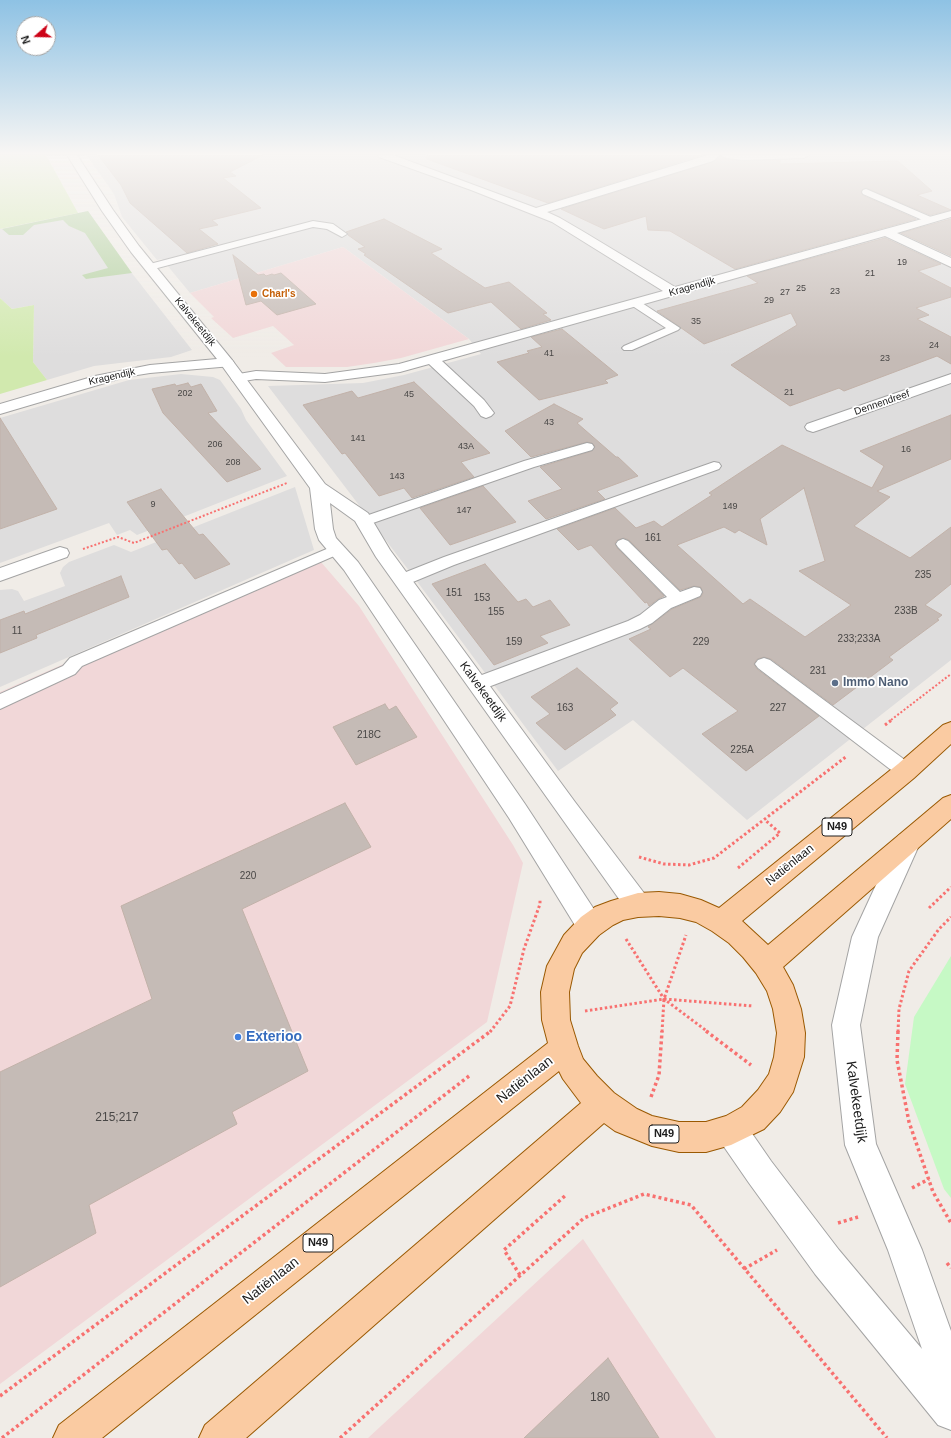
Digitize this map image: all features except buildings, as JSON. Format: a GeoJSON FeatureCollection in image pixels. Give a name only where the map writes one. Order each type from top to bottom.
{"type":"FeatureCollection","features":[{"type":"Feature","properties":{"kind":"main road","name":"Natiënlaan"},"geometry":{"type":"LineString","coordinates":[[721,922],[906,770],[951,731]]}},
{"type":"Feature","properties":{"kind":"main road"},"geometry":{"type":"LineString","coordinates":[[766,964],[908,843],[951,804]]}},
{"type":"Feature","properties":{"kind":"main road","name":"N49"},"geometry":{"type":"LineString","coordinates":[[659,904],[680,906],[701,912],[721,922],[748,943],[766,964],[779,985],[787,1009],[791,1033],[789,1057],[782,1080],[769,1101],[753,1118],[731,1130],[706,1137],[679,1137],[646,1129],[626,1120],[603,1104],[586,1087],[573,1068],[564,1049],[556,1020],[555,992],[561,966],[573,944],[590,926],[604,916],[620,909],[638,905],[659,904]]}},
{"type":"Feature","properties":{"kind":"main road","name":"Natiënlaan"},"geometry":{"type":"LineString","coordinates":[[72,1438],[564,1049]]}},
{"type":"Feature","properties":{"kind":"main road"},"geometry":{"type":"LineString","coordinates":[[218,1438],[603,1104]]}},
{"type":"Feature","properties":{"kind":"street","name":"Kalvekeetdijk"},"geometry":{"type":"LineString","coordinates":[[116,222],[227,363],[315,481],[362,517],[383,553],[402,580],[638,905]]}},
{"type":"Feature","properties":{"kind":"street"},"geometry":{"type":"LineString","coordinates":[[556,222],[580,234],[674,292]]}},
{"type":"Feature","properties":{"kind":"street","name":"Kragendijk"},"geometry":{"type":"LineString","coordinates":[[238,378],[256,375],[325,378],[375,372],[432,359],[922,222]]}},
{"type":"Feature","properties":{"kind":"street"},"geometry":{"type":"LineString","coordinates":[[886,232],[951,263]]}},
{"type":"Feature","properties":{"kind":"street"},"geometry":{"type":"LineString","coordinates":[[432,359],[479,403],[486,413]]}},
{"type":"Feature","properties":{"kind":"street","name":"Kragendijk"},"geometry":{"type":"LineString","coordinates":[[0,409],[125,373],[150,369],[227,363]]}},
{"type":"Feature","properties":{"kind":"street","name":"Dennendreef"},"geometry":{"type":"LineString","coordinates":[[813,427],[951,378]]}},
{"type":"Feature","properties":{"kind":"street"},"geometry":{"type":"LineString","coordinates":[[315,481],[324,529],[328,540],[351,566],[517,811],[590,926]]}},
{"type":"Feature","properties":{"kind":"street"},"geometry":{"type":"LineString","coordinates":[[0,575],[60,553]]}},
{"type":"Feature","properties":{"kind":"street","name":"Kalvekeetdijk"},"geometry":{"type":"LineString","coordinates":[[908,843],[865,937],[846,1025],[861,1145],[905,1250],[951,1381]]}},
{"type":"Feature","properties":{"kind":"street"},"geometry":{"type":"LineString","coordinates":[[731,1130],[760,1172],[827,1262],[951,1412]]}},
{"type":"Feature","properties":{"kind":"lane"},"geometry":{"type":"LineString","coordinates":[[150,267],[313,224],[330,226],[342,234]]}},
{"type":"Feature","properties":{"kind":"lane"},"geometry":{"type":"LineString","coordinates":[[628,348],[674,328],[635,303]]}},
{"type":"Feature","properties":{"kind":"lane"},"geometry":{"type":"LineString","coordinates":[[365,521],[529,464],[587,447]]}},
{"type":"Feature","properties":{"kind":"lane"},"geometry":{"type":"LineString","coordinates":[[402,580],[449,561],[714,466]]}},
{"type":"Feature","properties":{"kind":"lane"},"geometry":{"type":"LineString","coordinates":[[623,544],[678,598]]}},
{"type":"Feature","properties":{"kind":"lane"},"geometry":{"type":"LineString","coordinates":[[0,702],[69,670],[76,662],[336,550]]}},
{"type":"Feature","properties":{"kind":"lane"},"geometry":{"type":"LineString","coordinates":[[477,684],[634,625],[646,619],[665,604],[694,592]]}},
{"type":"Feature","properties":{"kind":"lane"},"geometry":{"type":"LineString","coordinates":[[764,664],[906,770]]}},
{"type":"Feature","properties":{"kind":"path"},"geometry":{"type":"LineString","coordinates":[[60,553],[88,548],[118,537],[134,543],[315,481]]}},
{"type":"Feature","properties":{"kind":"path"},"geometry":{"type":"LineString","coordinates":[[633,852],[638,857],[664,864],[689,865],[714,858],[765,820],[951,674]]}},
{"type":"Feature","properties":{"kind":"path"},"geometry":{"type":"LineString","coordinates":[[738,868],[780,833],[765,820]]}},
{"type":"Feature","properties":{"kind":"path"},"geometry":{"type":"LineString","coordinates":[[929,908],[951,887]]}},
{"type":"Feature","properties":{"kind":"path"},"geometry":{"type":"LineString","coordinates":[[0,1396],[490,1032],[510,1006],[524,949],[540,904],[539,897]]}},
{"type":"Feature","properties":{"kind":"path"},"geometry":{"type":"LineString","coordinates":[[951,917],[939,929],[908,971],[899,1008],[897,1060],[909,1122],[933,1192],[951,1223]]}},
{"type":"Feature","properties":{"kind":"path"},"geometry":{"type":"LineString","coordinates":[[650,1101],[659,1075],[664,998],[686,935]]}},
{"type":"Feature","properties":{"kind":"path"},"geometry":{"type":"LineString","coordinates":[[626,939],[664,998],[750,1065]]}},
{"type":"Feature","properties":{"kind":"path"},"geometry":{"type":"LineString","coordinates":[[584,1011],[664,998],[753,1006]]}},
{"type":"Feature","properties":{"kind":"path"},"geometry":{"type":"LineString","coordinates":[[2,1438],[469,1076]]}},
{"type":"Feature","properties":{"kind":"path"},"geometry":{"type":"LineString","coordinates":[[340,1438],[584,1218],[644,1194],[691,1206],[887,1438]]}},
{"type":"Feature","properties":{"kind":"path"},"geometry":{"type":"LineString","coordinates":[[520,1275],[504,1250],[566,1195]]}},
{"type":"Feature","properties":{"kind":"path"},"geometry":{"type":"LineString","coordinates":[[948,1263],[951,1268]]}},
{"type":"Feature","properties":{"kind":"shaded area"},"geometry":{"type":"Polygon","coordinates":[[[34,222],[95,222],[117,254],[192,350],[171,357],[94,366],[47,380],[33,362],[34,305],[12,309],[0,298],[0,229],[34,222]]]}},
{"type":"Feature","properties":{"kind":"shaded area"},"geometry":{"type":"Polygon","coordinates":[[[126,222],[951,222],[951,660],[747,820],[633,720],[558,771],[407,568],[268,386],[363,383],[404,375],[481,354],[469,339],[343,247],[190,293],[162,259],[157,260],[126,222]]]}},
{"type":"Feature","properties":{"kind":"shaded area"},"geometry":{"type":"Polygon","coordinates":[[[343,247],[469,339],[401,358],[374,363],[347,367],[286,367],[271,353],[294,345],[273,326],[233,338],[211,318],[214,317],[190,293],[343,247]]]}},
{"type":"Feature","properties":{"kind":"shaded area"},"geometry":{"type":"Polygon","coordinates":[[[181,374],[213,377],[220,380],[241,409],[246,420],[287,476],[137,535],[130,530],[117,535],[109,523],[0,563],[0,418],[129,380],[181,374]]]}},
{"type":"Feature","properties":{"kind":"shaded area"},"geometry":{"type":"Polygon","coordinates":[[[295,487],[314,550],[0,687],[0,590],[12,589],[18,591],[24,601],[65,586],[60,573],[63,567],[69,562],[114,545],[131,552],[295,487]]]}},
{"type":"Feature","properties":{"kind":"shaded area"},"geometry":{"type":"Polygon","coordinates":[[[314,554],[359,606],[513,845],[523,863],[487,1022],[0,1384],[0,692],[314,554]]]}},
{"type":"Feature","properties":{"kind":"shaded area"},"geometry":{"type":"Polygon","coordinates":[[[583,1239],[716,1438],[368,1438],[583,1239]]]}},
{"type":"Feature","properties":{"kind":"green space"},"geometry":{"type":"Polygon","coordinates":[[[0,222],[34,222],[0,229],[0,222]]]}},
{"type":"Feature","properties":{"kind":"green space"},"geometry":{"type":"Polygon","coordinates":[[[35,222],[51,222],[34,225],[23,235],[9,235],[2,229],[35,222]]]}},
{"type":"Feature","properties":{"kind":"green space"},"geometry":{"type":"Polygon","coordinates":[[[65,222],[96,222],[132,273],[86,279],[82,275],[108,268],[85,233],[69,226],[65,222]]]}},
{"type":"Feature","properties":{"kind":"green space"},"geometry":{"type":"Polygon","coordinates":[[[0,298],[12,309],[34,305],[33,362],[47,380],[0,394],[0,298]]]}},
{"type":"Feature","properties":{"kind":"green space"},"geometry":{"type":"Polygon","coordinates":[[[951,956],[951,1198],[944,1189],[905,1084],[914,1017],[951,956]]]}},
{"type":"Feature","properties":{"kind":"place","name":"Charl's"},"geometry":{"type":"Point","coordinates":[254,294]}},
{"type":"Feature","properties":{"kind":"place","name":"Immo Nano"},"geometry":{"type":"Point","coordinates":[835,683]}},
{"type":"Feature","properties":{"kind":"place","name":"Exterioo"},"geometry":{"type":"Point","coordinates":[238,1037]}}]}
